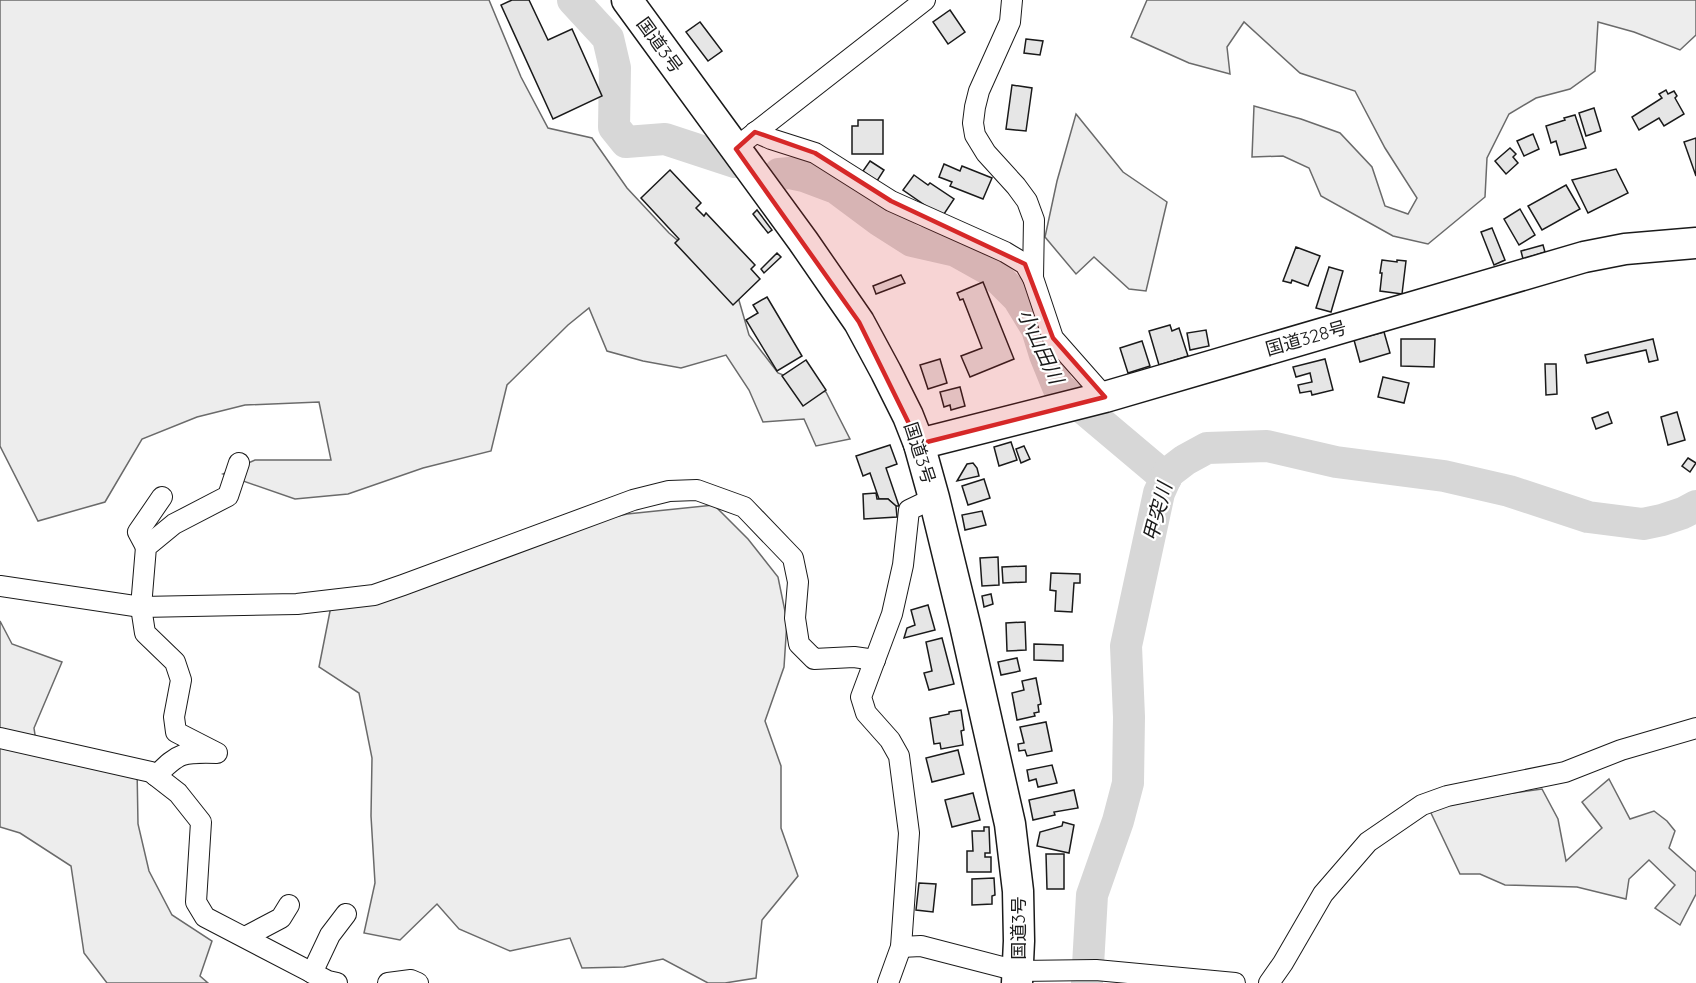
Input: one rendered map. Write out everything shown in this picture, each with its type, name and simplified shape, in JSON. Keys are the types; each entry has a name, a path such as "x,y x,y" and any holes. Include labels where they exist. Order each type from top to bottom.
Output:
{"highway":[{"name":"国道3号","path":"627,0 745,141 859,322 905,409 919,444 934,498 1010,824 1018,891 1017,977"},
{"name":"国道328号","path":"919,444 1100,398 1584,257 1625,249 1696,243"}],"street":[{"path":"745,141 924,0"},
{"path":"1012,0 1010,22 979,91 973,123 975,135 986,153 1027,201 1034,220 1033,278"},
{"path":"745,141 771,139 815,153 891,201 1005,252 1025,264 1033,278 1053,338 1100,398"},
{"path":"146,547 174,524 228,496 239,463"},
{"path":"0,586 141,607 297,604 374,595 633,500 669,491 697,490 744,507 793,558 798,582 795,618 799,644 814,659 854,657 875,660"},
{"path":"156,776 172,759 191,752 217,753 176,732 174,717 181,680 175,662 145,633 141,607 146,547 138,532 162,497"},
{"path":"888,983 901,947 909,833 899,756 890,740 866,713 861,697 892,614 903,565 909,510 934,498"},
{"path":"1269,983 1323,894 1368,842 1422,805 1447,796 1565,772 1622,750 1696,728"},
{"path":"0,738 151,772 178,793 201,822 196,902 205,917 312,973 337,983"},
{"path":"244,937 281,918 289,905"},
{"path":"312,973 330,935 346,914"},
{"path":"901,947 921,946 1017,977 1052,970 1096,970 1235,983"},
{"path":"388,983 411,980 418,983"}],"highlighted area":[{"path":"755,132 815,153 891,201 1025,264 1053,338 1105,397 919,444 859,322 736,149"}],"shaded area":[{"path":"0,0 489,0 521,77 548,128 592,138 627,188 669,233 736,290 749,335 778,373 826,392 850,439 816,446 804,419 763,422 749,390 726,355 681,368 607,351 589,308 568,325 507,385 491,451 423,468 348,494 295,499 223,474 255,460 331,460 319,402 245,405 197,417 142,439 105,502 38,521 0,446"},
{"path":"1147,0 1696,0 1696,35 1680,50 1634,32 1598,22 1595,71 1570,89 1536,98 1509,114 1487,158 1485,197 1428,244 1393,236 1321,196 1309,168 1283,156 1252,157 1254,106 1340,133 1372,167 1385,206 1408,214 1417,198 1385,148 1355,91 1300,73 1244,22 1227,47 1230,74 1189,63 1131,37"},
{"path":"1076,114 1123,172 1167,202 1146,291 1129,289 1094,257 1076,274 1045,237 1057,181"},
{"path":"714,505 748,539 778,577 787,621 784,667 765,721 781,766 781,828 798,876 762,920 756,978 708,983 663,959 624,967 582,968 570,938 510,951 459,929 437,904 400,940 364,933 375,883 371,816 372,758 359,693 319,667 333,596 448,571 567,528 627,514"},
{"path":"0,621 12,644 62,662 34,728 37,748 137,767 138,824 149,871 172,915 212,941 200,976 208,983 107,983 84,953 71,866 20,833 0,827"},
{"path":"1609,779 1630,819 1654,811 1667,821 1675,831 1669,848 1696,872 1696,894 1680,925 1655,908 1675,885 1649,860 1629,879 1626,899 1577,887 1505,885 1480,874 1460,874 1430,811 1461,800 1542,789 1558,819 1566,861 1602,828 1582,802"}],"building":[{"path":"512,0 529,0 548,40 572,29 602,96 553,119 501,5"},
{"path":"950,10 965,32 948,44 933,22"},
{"path":"700,22 722,51 708,61 686,32"},
{"path":"1026,39 1043,41 1040,55 1024,53"},
{"path":"1012,85 1032,88 1026,131 1006,129"},
{"path":"1666,90 1668,94 1674,91 1677,96 1675,98 1684,114 1664,126 1659,118 1639,130 1632,117 1662,98 1659,94"},
{"path":"1594,108 1601,131 1586,136 1579,113"},
{"path":"1575,115 1586,148 1560,155 1556,141 1551,143 1546,126"},
{"path":"858,120 883,120 883,154 852,154 852,126 858,126"},
{"path":"1533,134 1539,149 1524,156 1517,141"},
{"path":"1696,138 1696,176 1684,142"},
{"path":"1510,148 1516,154 1513,157 1518,163 1506,174 1495,161"},
{"path":"870,161 884,170 877,181 863,171"},
{"path":"944,164 960,171 962,166 992,178 983,199 950,186 952,182 939,177"},
{"path":"1616,169 1628,193 1588,213 1572,180"},
{"path":"670,170 701,203 696,208 704,216 706,213 755,265 751,269 760,279 733,305 675,243 679,239 641,198"},
{"path":"914,175 954,199 942,217 903,190"},
{"path":"1566,185 1580,209 1542,230 1528,206"},
{"path":"1520,209 1535,235 1519,245 1504,219"},
{"path":"757,210 772,230 768,233 753,214"},
{"path":"1492,228 1505,260 1494,265 1481,232"},
{"path":"1543,245 1545,252 1523,259 1521,251"},
{"path":"1296,247 1320,256 1308,286 1292,280 1291,283 1283,281"},
{"path":"777,253 781,257 764,273 761,269"},
{"path":"1382,260 1406,261 1402,294 1380,291"},
{"path":"1329,267 1343,271 1331,312 1316,308"},
{"path":"901,275 905,283 876,294 873,286"},
{"path":"983,282 1014,359 970,377 961,356 982,348 963,299 960,300 957,293"},
{"path":"767,297 802,356 777,371 746,320 758,313 753,305"},
{"path":"1170,325 1172,331 1179,328 1188,356 1159,365 1149,331"},
{"path":"1206,330 1209,346 1190,350 1187,333"},
{"path":"1384,332 1390,353 1360,362 1354,340"},
{"path":"1401,339 1435,339 1434,367 1401,366"},
{"path":"1653,339 1658,360 1649,362 1646,350 1587,363 1585,355"},
{"path":"1142,341 1150,366 1128,373 1120,348"},
{"path":"940,359 947,383 928,389 920,365"},
{"path":"1325,359 1333,390 1312,395 1311,391 1300,393 1298,385 1312,382 1310,373 1296,377 1293,367"},
{"path":"806,360 826,390 803,406 782,376"},
{"path":"1545,364 1556,364 1557,394 1546,395"},
{"path":"1383,377 1409,383 1404,403 1378,397"},
{"path":"960,387 965,406 951,410 950,405 944,407 940,392"},
{"path":"1608,412 1612,423 1596,429 1592,418"},
{"path":"1677,412 1685,440 1668,445 1661,417"},
{"path":"1011,442 1017,460 999,466 994,447"},
{"path":"890,445 897,464 886,468 899,506 888,499 879,499 870,473 863,476 856,456"},
{"path":"1024,446 1030,459 1021,463 1016,449"},
{"path":"1688,458 1696,463 1690,472 1682,466"},
{"path":"973,463 979,476 957,481 967,464"},
{"path":"984,479 990,498 968,505 962,486"},
{"path":"876,493 877,499 888,499 896,506 897,517 864,519 863,494"},
{"path":"982,511 986,525 965,530 962,515"},
{"path":"998,557 999,585 982,586 980,558"},
{"path":"1026,566 1026,582 1003,583 1002,567"},
{"path":"1051,573 1080,574 1080,583 1074,583 1072,612 1055,611 1056,591 1050,590"},
{"path":"991,594 993,604 984,607 982,596"},
{"path":"928,605 935,630 904,638 907,628 915,625 911,610"},
{"path":"1025,622 1026,650 1007,651 1006,623"},
{"path":"942,638 954,684 929,690 924,673 932,671 926,642"},
{"path":"1034,644 1063,645 1063,661 1034,660"},
{"path":"1017,658 1020,671 1001,675 998,662"},
{"path":"1036,678 1041,704 1038,705 1039,712 1034,713 1035,716 1017,720 1012,693 1024,690 1022,681"},
{"path":"961,710 964,730 961,731 963,745 941,749 940,743 934,744 930,718"},
{"path":"1046,722 1052,751 1027,756 1025,750 1019,751 1018,744 1024,743 1020,727"},
{"path":"958,750 964,774 932,782 926,758"},
{"path":"1052,765 1057,783 1038,787 1036,779 1029,781 1027,770"},
{"path":"1074,790 1078,808 1054,812 1055,815 1033,820 1029,800"},
{"path":"973,793 980,820 952,827 945,800"},
{"path":"1063,822 1074,825 1069,853 1037,846 1040,832 1062,826"},
{"path":"984,827 989,827 990,853 985,853 985,857 991,857 991,872 967,872 967,851 973,851 972,831 984,831"},
{"path":"1046,854 1064,854 1064,889 1047,889"},
{"path":"994,878 995,895 992,896 992,904 972,905 972,879"},
{"path":"919,883 936,884 933,912 916,910"}],"waterway":[{"name":"小山田川","path":"573,0 608,38 615,68 614,127 626,142 665,139 735,162"},
{"name":"小山田川","path":"779,174 790,173 804,176 836,188 912,241 956,251 990,270 1018,298 1037,329 1058,387 1166,478"},
{"name":"甲突川","path":"1087,983 1092,895 1118,821 1128,783 1129,717 1126,646 1159,493 1168,473 1207,448 1267,446 1336,462 1444,476 1509,491 1588,517 1643,524 1683,513 1696,506"}]}
